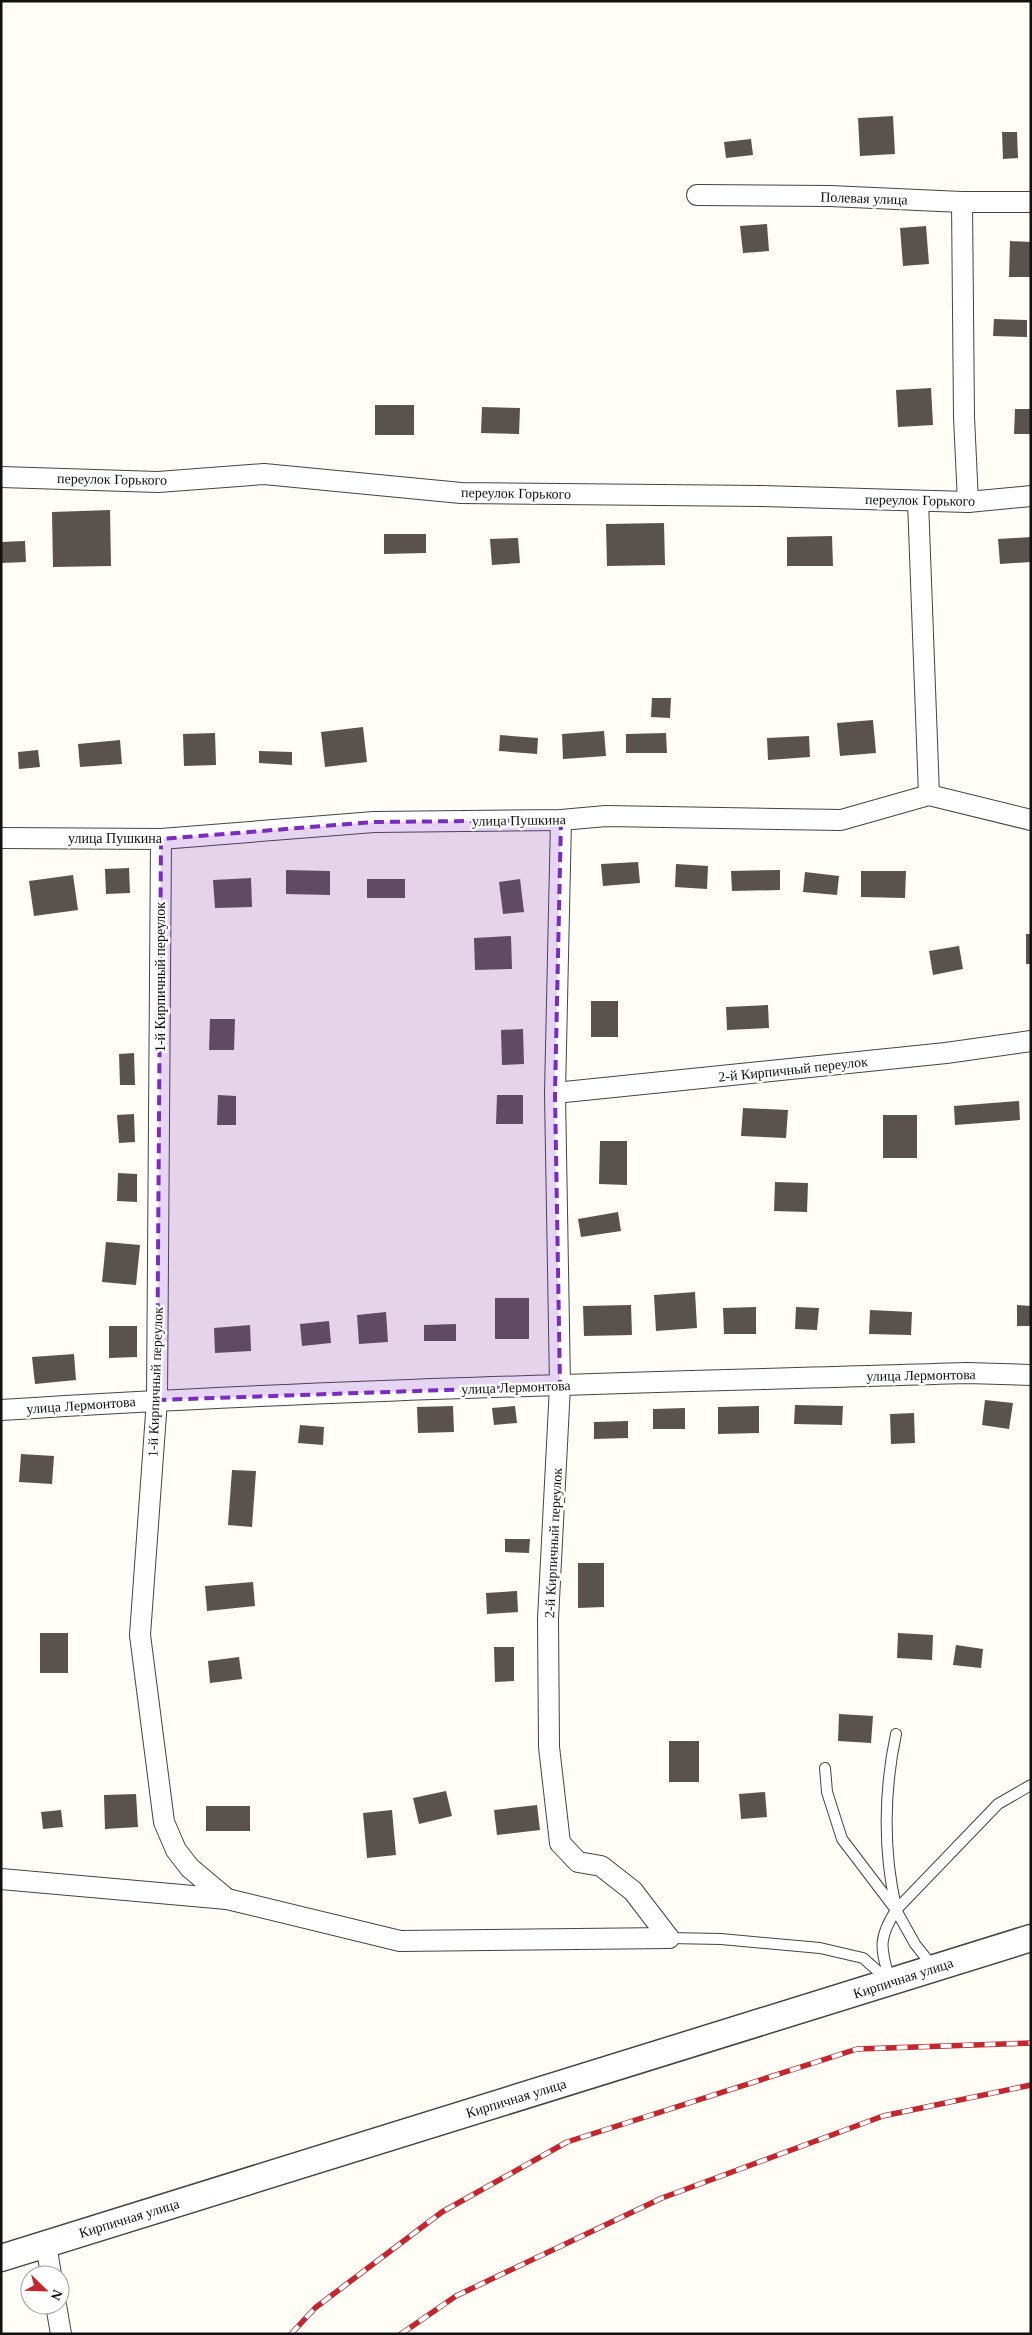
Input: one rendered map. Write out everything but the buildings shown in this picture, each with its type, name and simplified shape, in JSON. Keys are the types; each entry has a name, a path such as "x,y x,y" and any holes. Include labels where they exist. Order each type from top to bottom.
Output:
{"street":[{"name":"Полевая улица","path":"698,195 830,196 962,202 1031,202"},
{"path":"962,202 964,417 968,502"},
{"name":"переулок Горького","path":"1,477 158,482 264,474 461,493 761,496 968,502 1031,496"},
{"path":"918,501 929,795"},
{"name":"улица Пушкина","path":"1,838 162,839 374,822 561,820 606,816 841,820 929,795 1031,820"},
{"name":"2-й Кирпичный переулок","path":"561,820 555,1093 560,1386 548,1619 549,1747 560,1843 578,1862 601,1866 633,1891 669,1938"},
{"name":"1-й Кирпичный переулок","path":"162,839 157,1400 140,1635 164,1822 176,1850 190,1868 227,1899"},
{"name":"2-й Кирпичный переулок","path":"555,1093 946,1053 1031,1041"},
{"name":"улица Лермонтова","path":"1,1410 157,1400 560,1386 967,1373 1031,1375"},
{"path":"1,1879 227,1899 400,1941 669,1938"},
{"name":"Кирпичная улица","path":"1,2258 1031,1938"},
{"path":"46,2244 49,2265"},
{"path":"58,2315 61,2334"}],"lane":[{"path":"896,1734 888,1769 886,1792 889,1875 896,1910"},
{"path":"825,1768 827,1792 842,1839 896,1910 915,1944 934,1968"},
{"path":"891,1982 881,1949 886,1926 896,1910 998,1804 1031,1785"},
{"path":"669,1938 721,1939 820,1948 863,1958 891,1982"}],"highlighted area":[{"path":"561,820 555,1093 560,1386 157,1400 161,839 374,822"}],"railway":[{"path":"291,2334 315,2308 442,2212 567,2142 857,2049 1031,2043"},
{"path":"401,2334 456,2296 662,2198 883,2116 1031,2085"}]}
